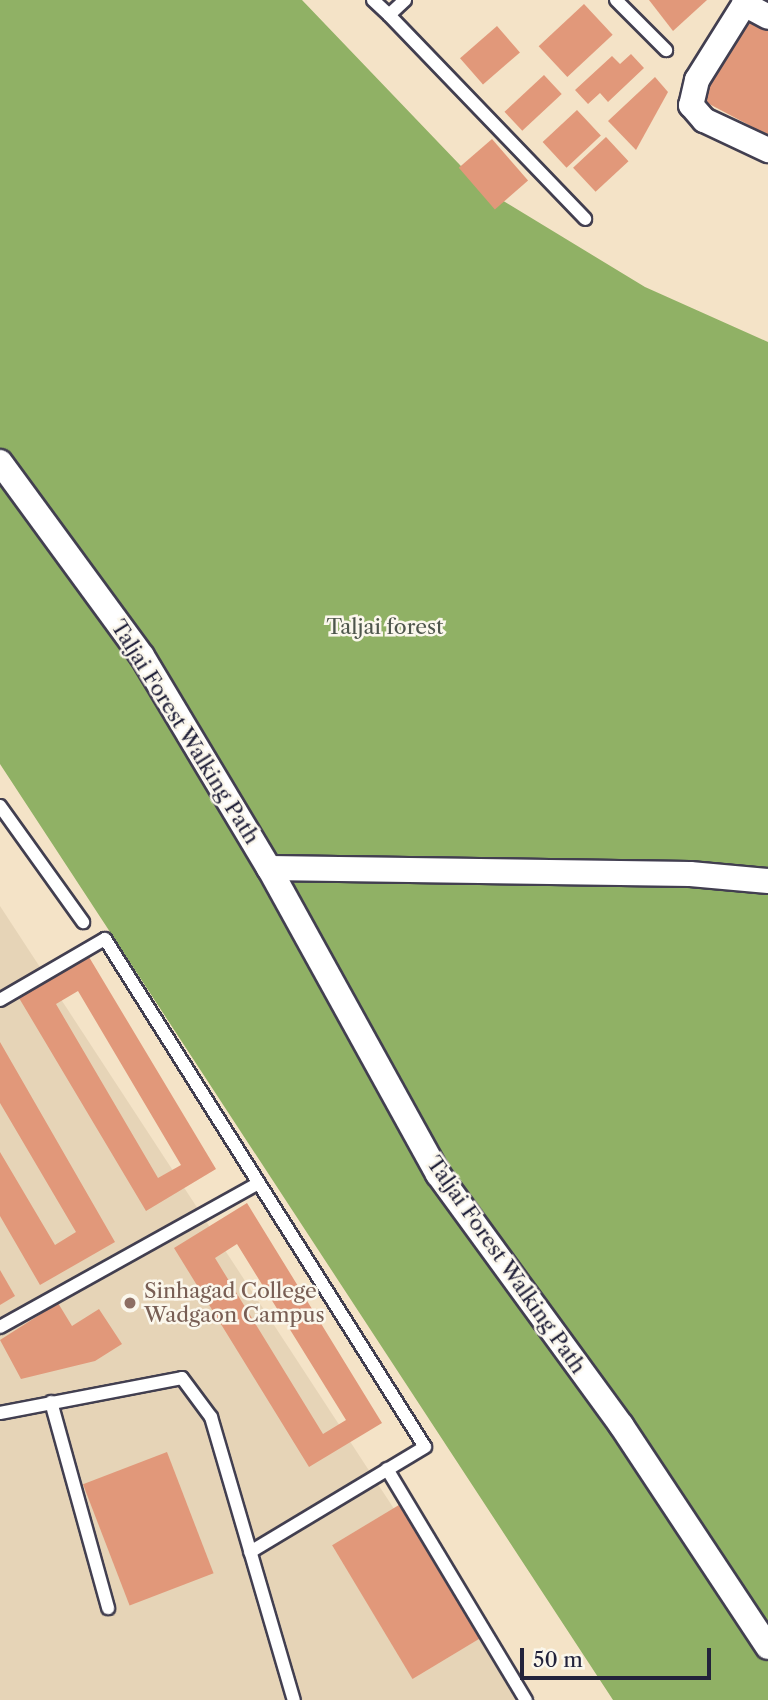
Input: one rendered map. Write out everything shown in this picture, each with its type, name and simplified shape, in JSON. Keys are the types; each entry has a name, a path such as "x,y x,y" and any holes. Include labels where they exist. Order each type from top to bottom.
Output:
{"street":[{"path":"768,17 746,2 697,80 691,105 704,120 768,150"},
{"name":"Taljai Forest Walking Path","path":"0,462 142,656 270,868 438,1174 621,1425 768,1647"},
{"name":"Taljai Forest Walking Path","path":"270,868 690,874 768,881"}],"lane":[{"path":"373,0 585,219"},
{"path":"389,15 405,0"},
{"path":"616,0 666,50"},
{"path":"0,806 83,922"},
{"path":"0,1000 105,939 425,1447 250,1552"},
{"path":"0,1327 259,1183"},
{"path":"0,1413 182,1378 211,1417 294,1700"},
{"path":"51,1402 108,1608"},
{"path":"387,1469 526,1700"}],"shaded area":[{"name":"Sinhagad College Wadgaon Campus","path":"0,906 519,1700 0,1700"}],"green space":[{"name":"Taljai forest","path":"0,0 302,0 482,188 645,287 768,342 768,1700 613,1700 0,764"}],"building":[{"path":"649,0 707,0 673,31"},
{"path":"584,4 613,35 567,77 539,46"},
{"path":"746,16 768,28 768,135 696,97"},
{"path":"497,26 520,52 483,85 460,58"},
{"path":"631,54 644,68 608,102 600,93 588,104 575,90 612,56 620,64"},
{"path":"544,75 562,94 522,131 505,112"},
{"path":"655,77 668,92 636,150 608,121"},
{"path":"577,110 601,136 566,168 543,142"},
{"path":"606,137 629,161 596,192 573,168"},
{"path":"492,139 528,181 495,209 459,168"},
{"path":"89,957 216,1169 146,1211 19,998","holes":["78,991 181,1165 158,1178 56,1004"]},
{"path":"0,1042 115,1242 40,1285 0,1216 0,1152 55,1245 76,1232 0,1103"},
{"path":"247,1203 382,1423 309,1467 174,1248","holes":["237,1244 346,1420 323,1434 215,1258"]},
{"path":"0,1270 15,1296 0,1305"},
{"path":"58,1303 72,1326 99,1309 122,1344 95,1361 21,1379 0,1340"},
{"path":"167,1452 214,1573 130,1606 83,1484"},
{"path":"399,1505 479,1639 412,1679 332,1545"}],"place":[{"name":"Sinhagad College Wadgaon Campus","path":"130,1303"}]}
